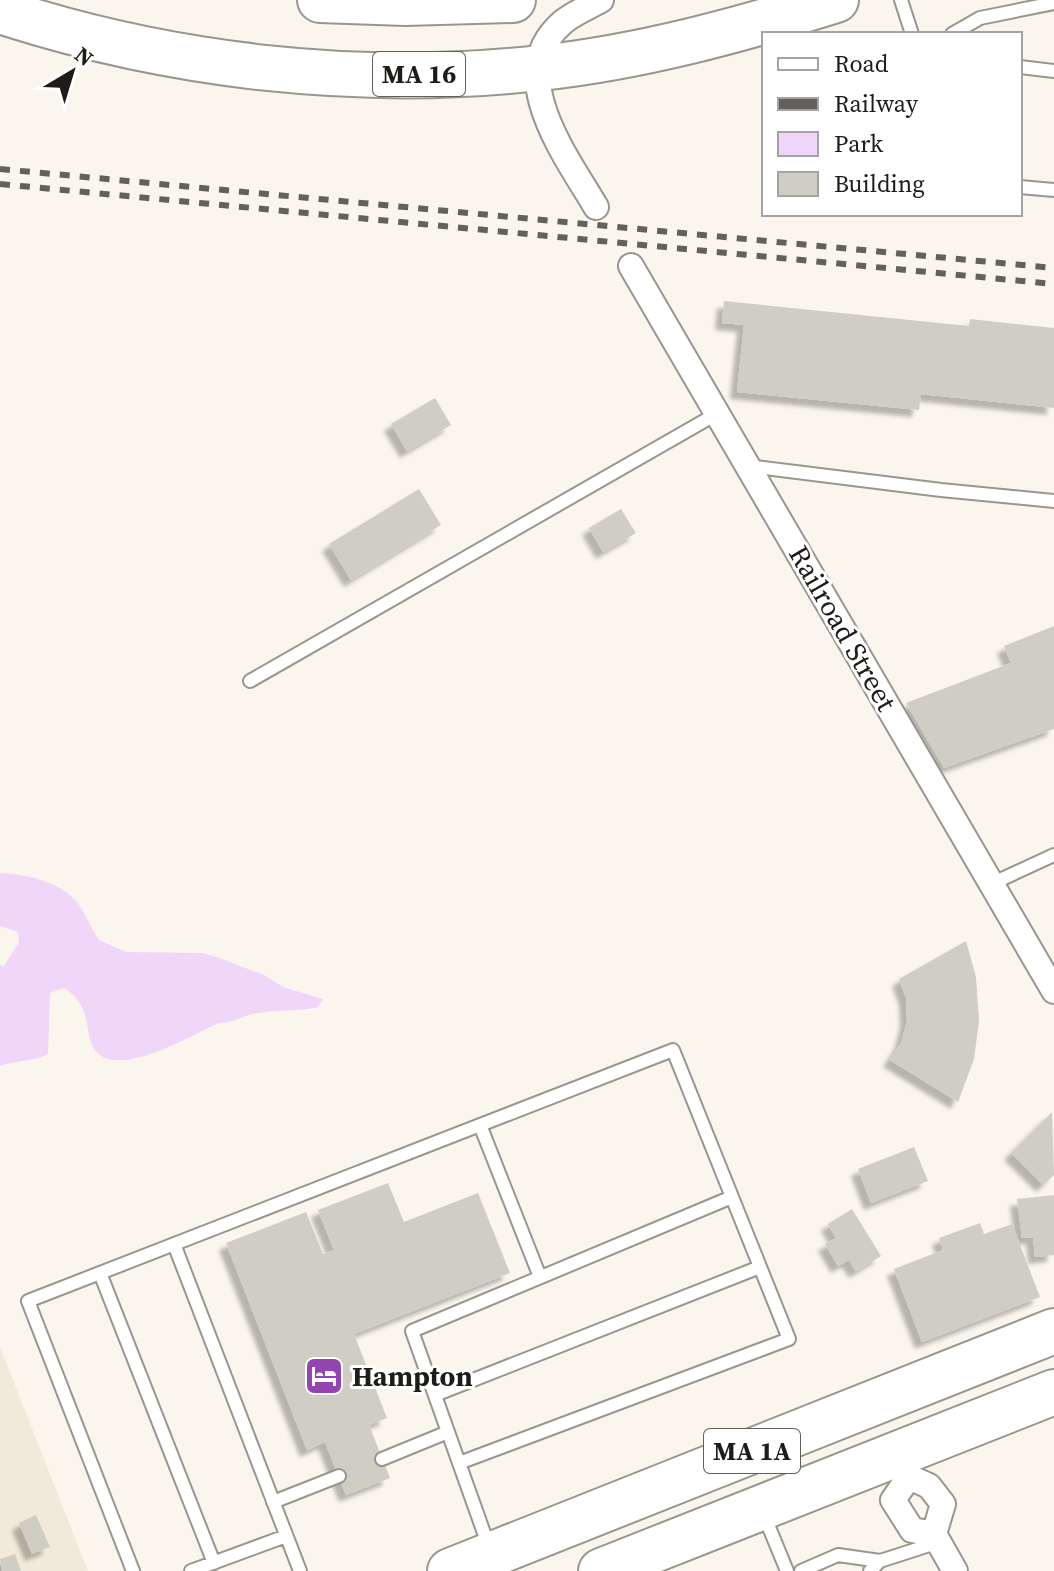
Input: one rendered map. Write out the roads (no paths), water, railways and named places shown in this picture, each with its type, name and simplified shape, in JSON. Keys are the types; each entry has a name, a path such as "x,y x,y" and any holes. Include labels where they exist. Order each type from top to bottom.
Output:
{"highway":[{"path":"320,0 392,3 513,0"},
{"name":"MA 16","path":"0,11 113,42 214,61 280,69 391,75 540,68 692,42 836,0"},
{"name":"MA 1A","path":"450,1571 1054,1331"},
{"name":"MA 1A","path":"601,1571 761,1508 902,1466 1054,1392"}],"street":[{"path":"596,207 544,115 539,92 540,68 546,46 569,17 601,0"},
{"name":"Railroad Street","path":"631,266 1054,991"},
{"path":"936,1538 912,1530 893,1500 902,1466 929,1486 943,1504 936,1538 955,1571"}],"lane":[{"path":"901,0 911,32"},
{"path":"956,32 980,18 1054,3"},
{"path":"1022,67 1054,71"},
{"path":"1022,187 1054,190"},
{"path":"250,681 718,413"},
{"path":"748,466 1054,501"},
{"path":"991,884 1054,855"},
{"path":"133,1571 28,1301 673,1050 789,1339 459,1463"},
{"path":"480,1125 540,1277"},
{"path":"491,1555 412,1331 732,1197"},
{"path":"174,1244 300,1571"},
{"path":"435,1395 760,1267"},
{"path":"100,1273 214,1563"},
{"path":"382,1459 448,1432"},
{"path":"273,1502 339,1476"},
{"path":"761,1508 787,1571"},
{"path":"191,1571 286,1536"},
{"path":"870,1571 880,1561 936,1538"},
{"path":"801,1571 838,1555 880,1561"}],"railway":[{"path":"0,169 1054,268"},
{"path":"0,184 1054,284"}],"place":[{"name":"Hampton","path":"324,1376"}]}
